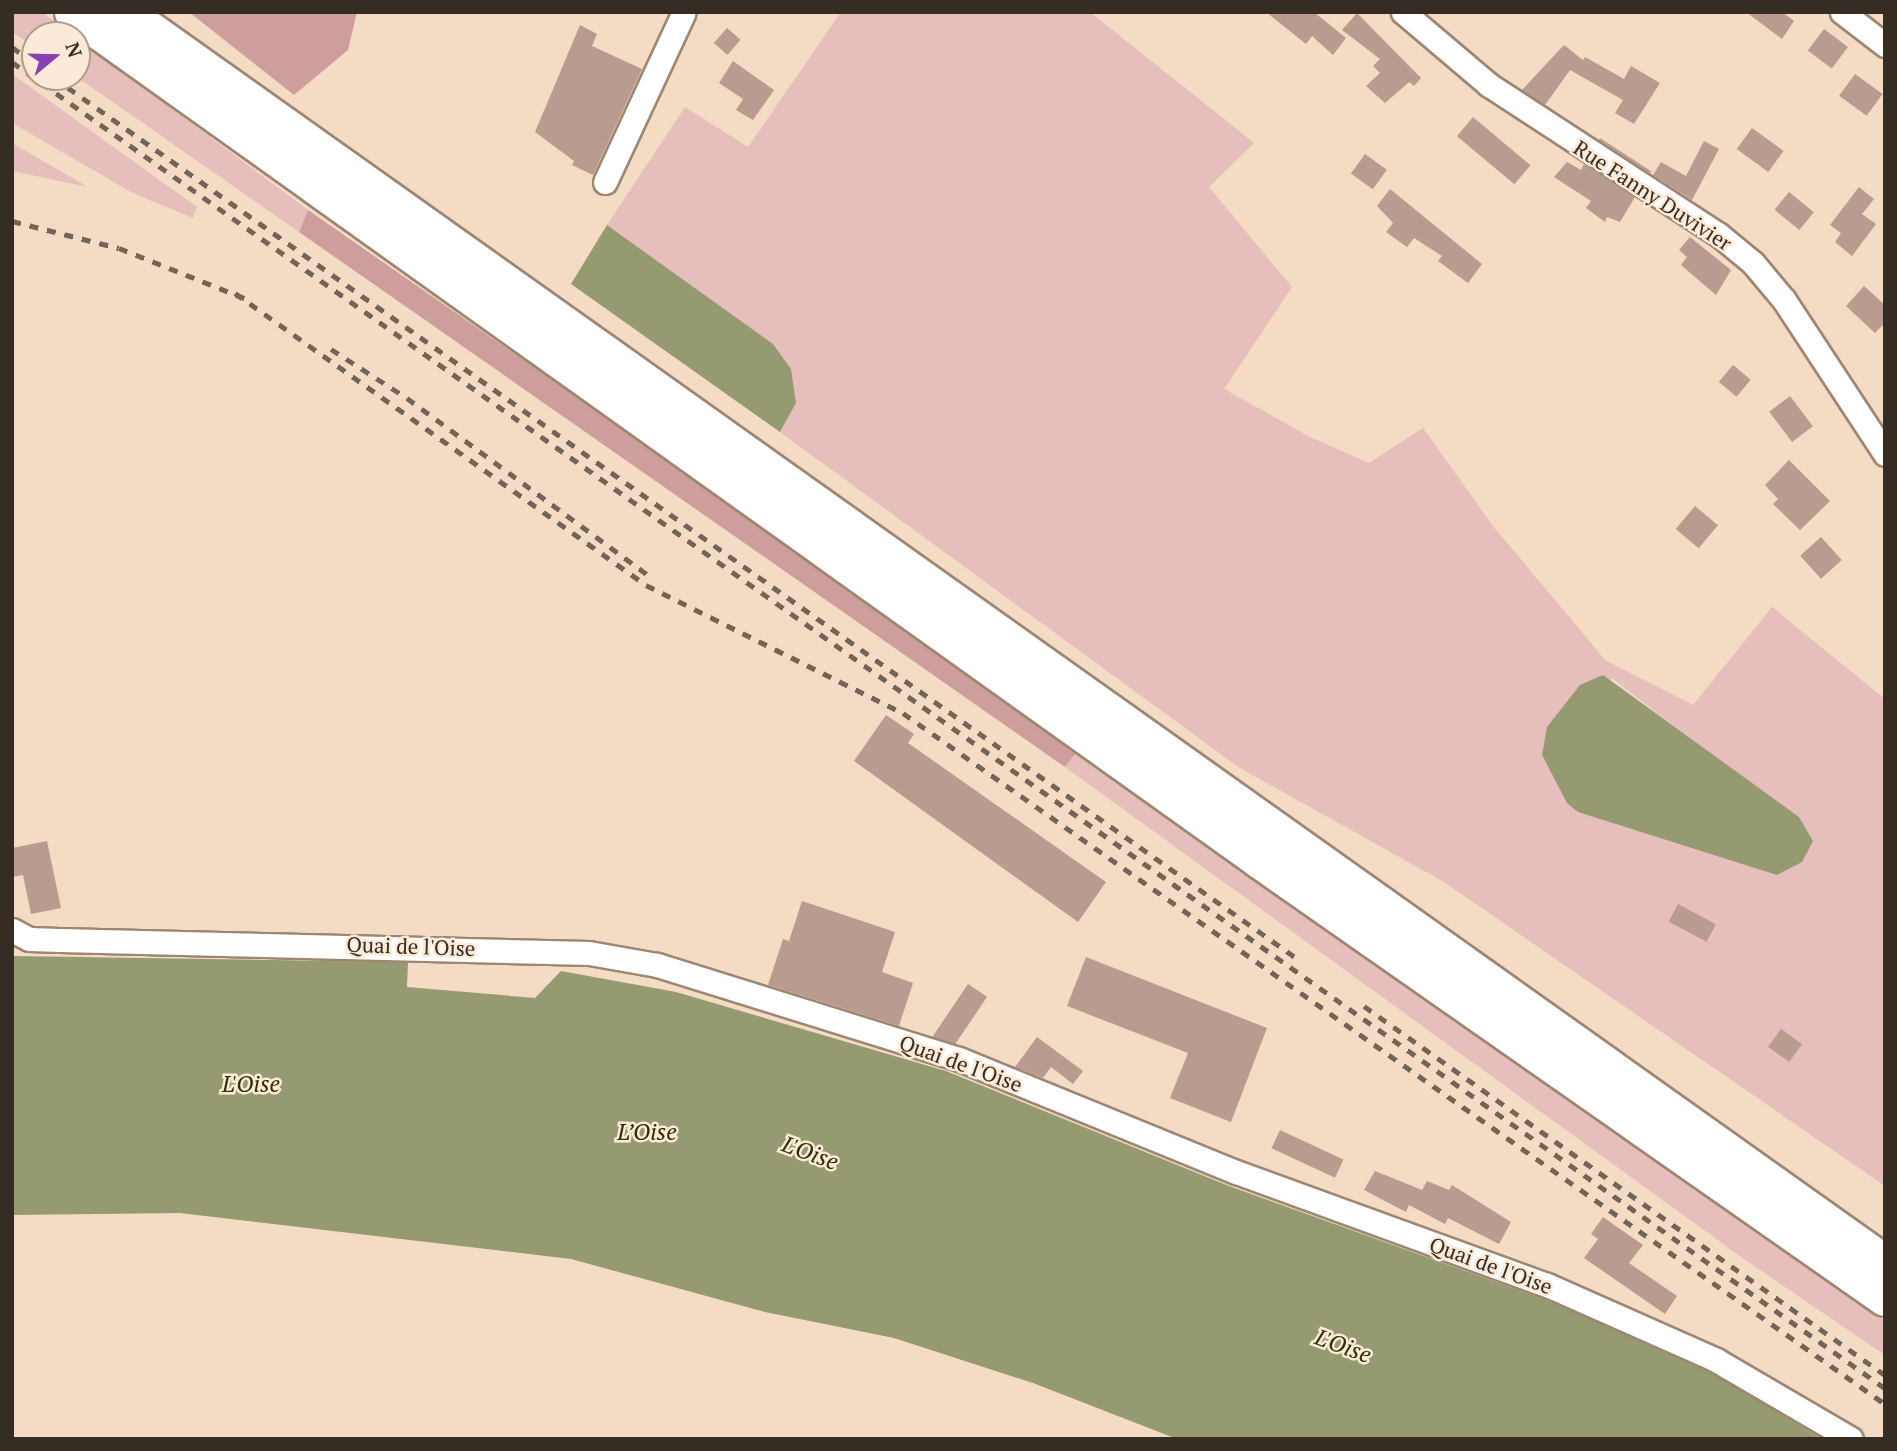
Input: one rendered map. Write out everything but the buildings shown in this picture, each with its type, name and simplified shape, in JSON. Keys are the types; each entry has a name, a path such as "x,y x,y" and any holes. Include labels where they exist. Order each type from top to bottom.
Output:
{"highway":[{"path":"73,12 1259,859 1885,1297"},
{"path":"124,12 1885,1264"}],"street":[{"path":"605,182 684,12"},
{"name":"Rue Fanny Duvivier","path":"1403,12 1489,85 1718,234 1752,263 1784,300 1885,454"},
{"path":"1842,12 1885,44"},
{"name":"Quai de l'Oise","path":"12,930 39,939 589,953 657,965 959,1059 1223,1167 1547,1285 1716,1360 1852,1439"}],"shaded area":[{"path":"12,12 42,12 54,21 21,21 21,38 12,32"},
{"path":"189,12 357,12 348,50 294,95"},
{"path":"841,12 1090,12 1254,143 1209,187 1292,287 1224,389 1310,437 1369,463 1423,428 1493,526 1605,660 1693,705 1772,607 1885,699 1885,1186 1444,882 1240,768 780,432 796,403 773,344 607,225 685,107 748,147","holes":["1613,679 1733,772 1799,817 1580,685"]},
{"path":"91,48 308,210 299,232 91,87"},
{"path":"12,74 21,80 21,91 36,91 197,207 193,218 131,192 12,123"},
{"path":"12,143 88,187 12,171"},
{"path":"308,210 1082,745 1065,767 299,232"},
{"path":"1082,745 1885,1321 1885,1355 1744,1259 1065,767"}],"water":[{"path":"607,225 773,344 791,369 796,403 780,432 571,284"},
{"path":"1603,675 1799,817 1813,841 1802,862 1777,875 1578,812 1567,803 1542,755 1547,727 1580,685"},
{"name":"L’Oise","path":"12,956 408,962 407,987 535,998 561,971 676,992 946,1071 1229,1186 1585,1314 1720,1377 1822,1439 1177,1439 1033,1383 894,1338 765,1312 571,1259 180,1213 12,1215"}],"railway":[{"path":"12,47 21,54"},
{"path":"12,62 1885,1388"},
{"path":"73,91 1298,959"},
{"path":"12,221 119,248 244,298"},
{"path":"235,293 646,585 903,713 1885,1404"},
{"path":"331,349 407,398 653,579"},
{"path":"1364,1006 1885,1375"}],"water label":[{"name":"L'Oise","path":"251,1084"},
{"name":"L'Oise","path":"810,1153"},
{"name":"L'Oise","path":"1343,1346"}]}
